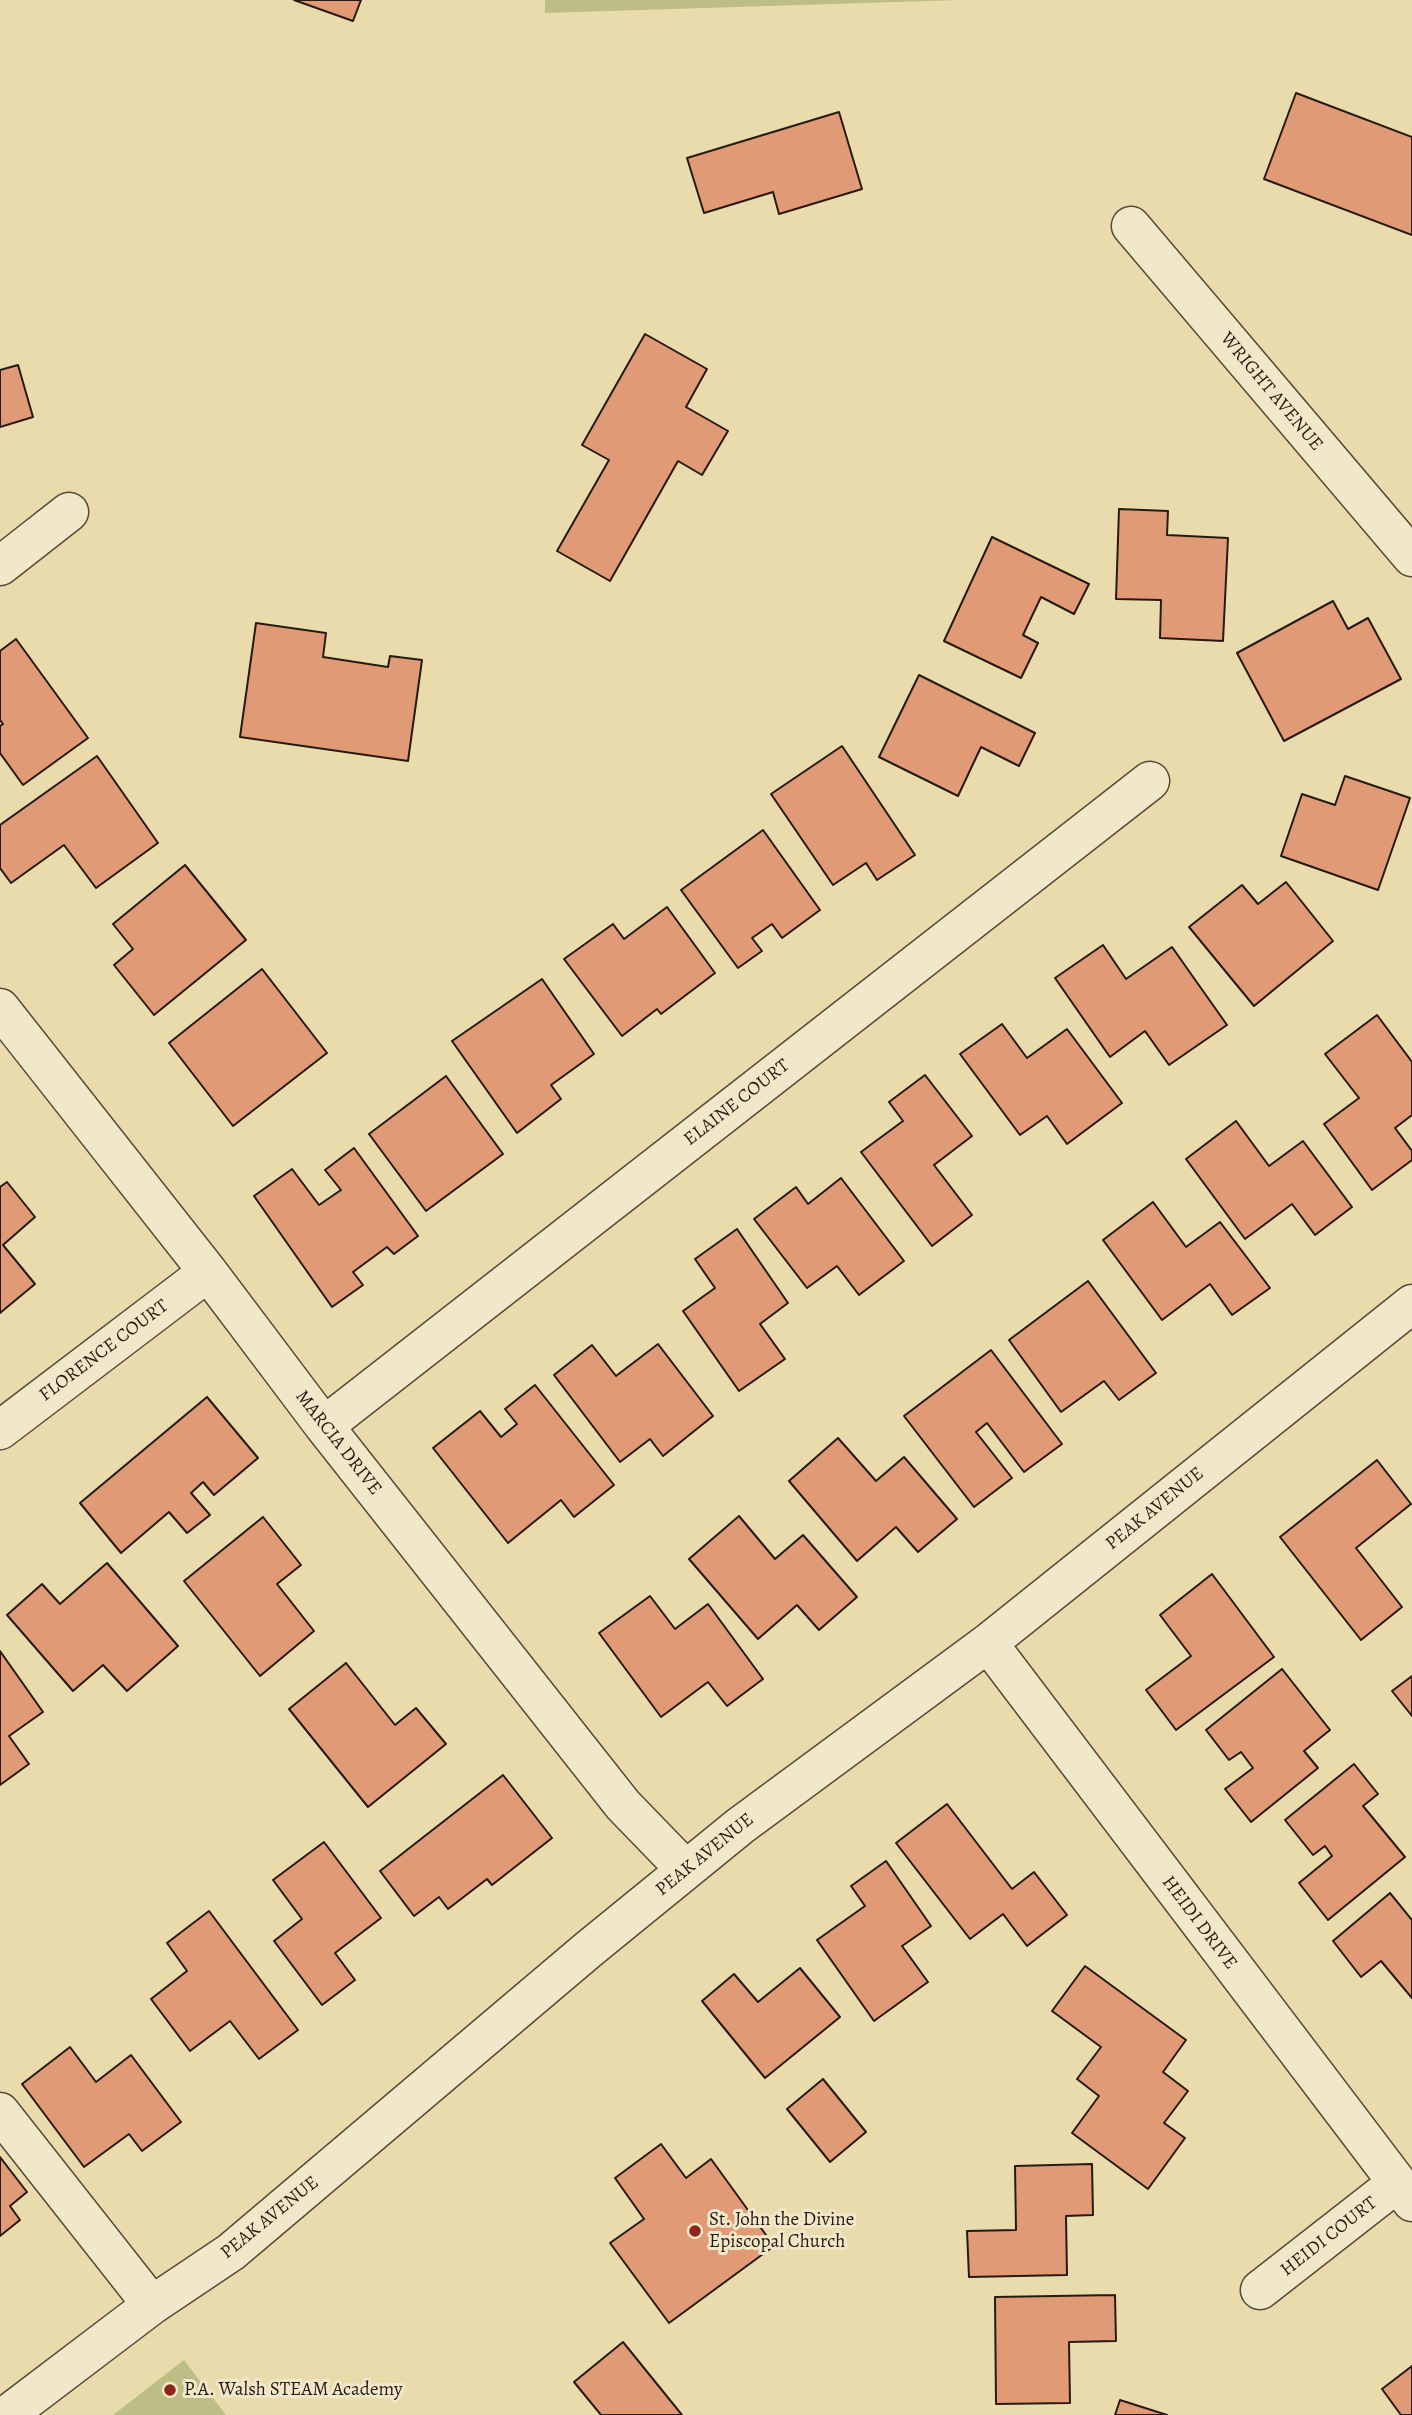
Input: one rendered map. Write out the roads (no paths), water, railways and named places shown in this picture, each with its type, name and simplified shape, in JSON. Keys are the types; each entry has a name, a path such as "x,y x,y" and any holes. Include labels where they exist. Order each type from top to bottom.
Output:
{"street":[{"name":"WRIGHT AVENUE","path":"1131,226 1412,557"},
{"path":"0,566 69,512"},
{"name":"ELAINE COURT","path":"324,1426 1150,781"},
{"name":"MARCIA DRIVE","path":"0,1008 208,1272 324,1426 623,1805 686,1870"},
{"name":"FLORENCE COURT","path":"0,1430 208,1272"},
{"name":"PEAK AVENUE","path":"6,2415 152,2305 232,2252 578,1958 740,1826 988,1643 1407,1319"},
{"name":"HEIDI DRIVE","path":"988,1643 1405,2193"},
{"path":"0,2112 152,2305"},
{"name":"HEIDI COURT","path":"1260,2290 1405,2193"}],"place":[{"name":"St. John the Divine Episcopal Church","path":"695,2231"},
{"name":"P.A. Walsh STEAM Academy","path":"170,2390"}]}
